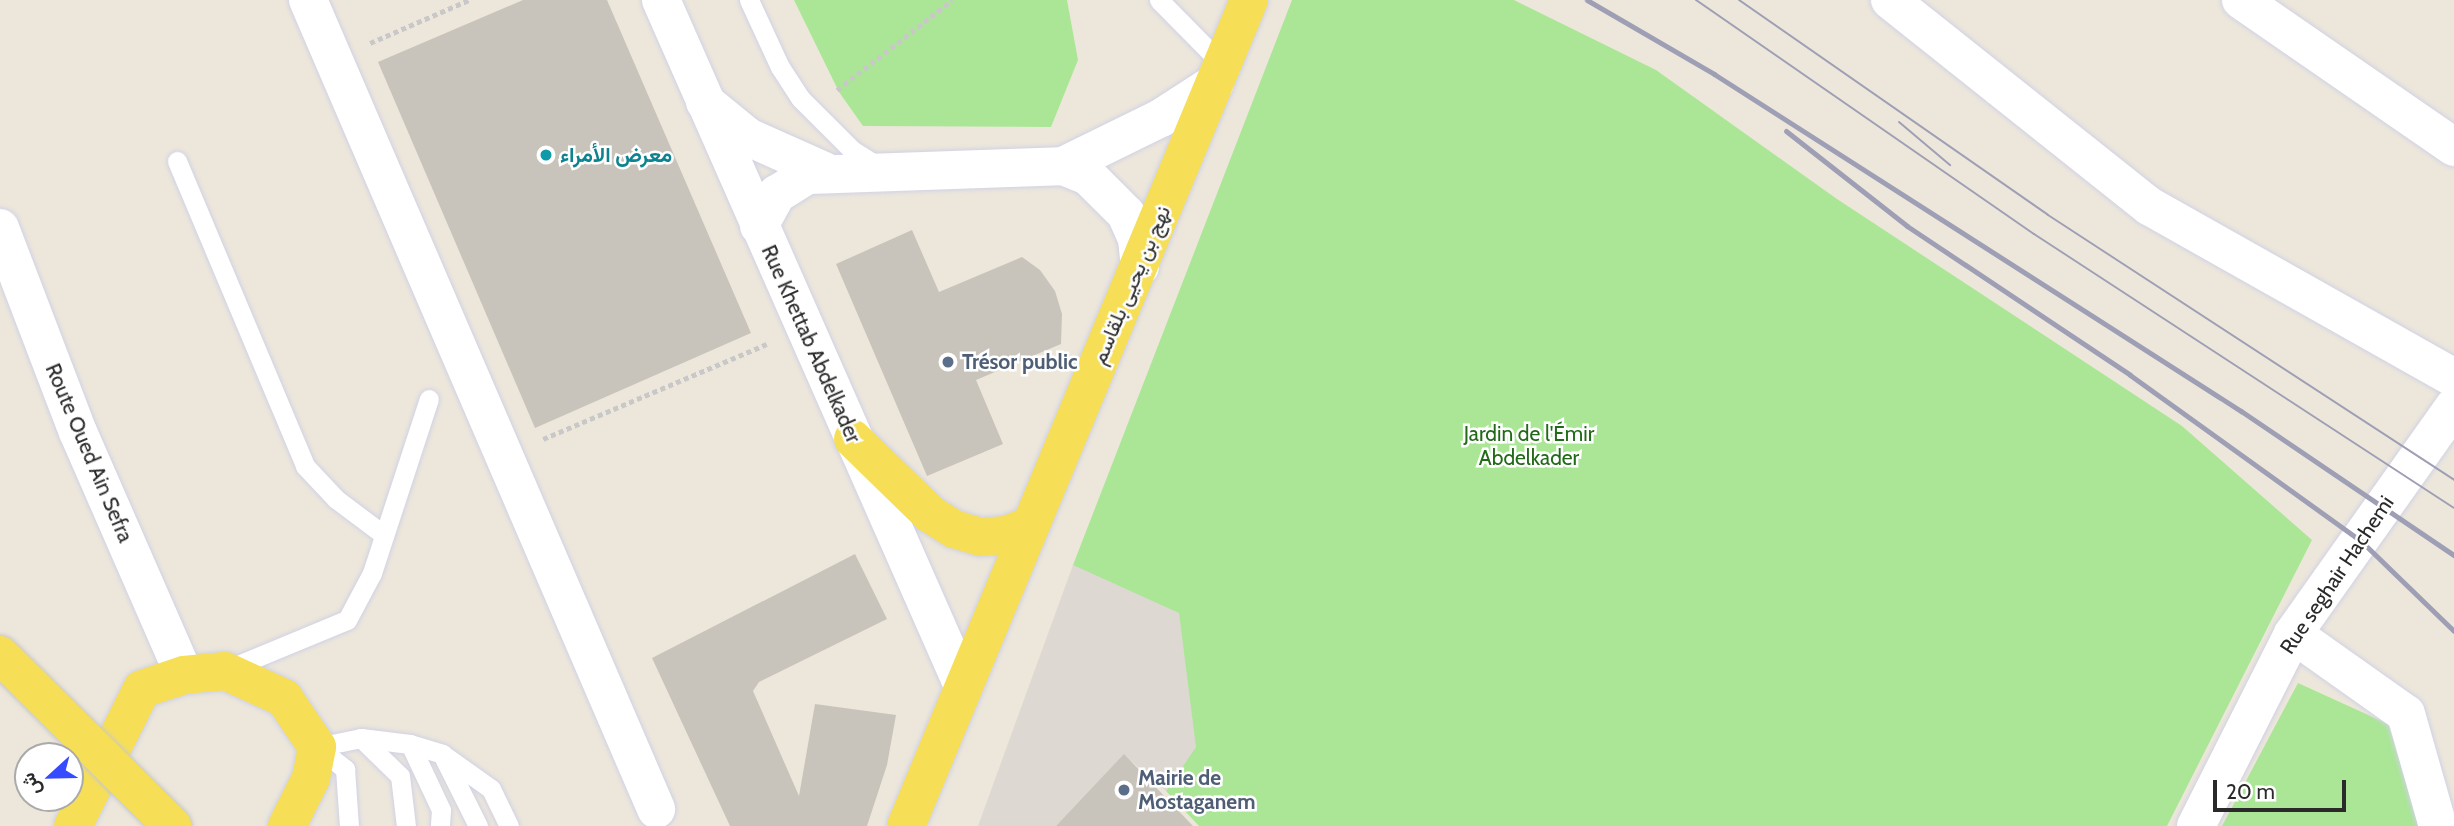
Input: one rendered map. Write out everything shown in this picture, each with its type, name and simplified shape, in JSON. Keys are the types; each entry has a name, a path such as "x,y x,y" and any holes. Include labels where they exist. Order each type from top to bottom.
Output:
{"main road":[{"name":"نهج بن يحيى بلقاسم","path":"906,826 1026,527 1140,267 1249,0"},
{"path":"853,439 930,514 954,529 981,537 1006,536 1026,527"},
{"path":"0,655 172,826"},
{"path":"73,826 142,689 184,675 225,670 284,698 317,747 311,778 287,826"}],"street":[{"path":"308,0 504,456 654,820"},
{"name":"Rue Khettab Abdelkader","path":"661,0 963,686"},
{"path":"2241,0 2454,147"},
{"path":"1900,3 2149,206 2454,378"},
{"path":"1063,166 1161,118 1219,74"},
{"path":"705,102 748,137 824,171"},
{"path":"759,226 777,194 791,183 824,171 1063,166 1088,176 1126,215 1137,239 1140,267"},
{"name":"Route Oued Ain Sefra","path":"0,228 78,432 184,675"},
{"name":"Rue seghair Hachemi","path":"2196,826 2293,635 2454,407"},
{"path":"2293,635 2406,715 2438,826"}],"lane":[{"path":"749,0 780,67 811,110 852,150 883,169"},
{"path":"1159,0 1219,74"},
{"path":"177,161 305,466 336,499 384,535"},
{"path":"225,670 346,620 372,573 429,399"},
{"path":"317,747 361,738 410,744 442,754 491,789 509,826"},
{"path":"361,738 400,776 406,826"},
{"path":"410,744 441,810 440,826"},
{"path":"317,747 345,769 349,826"},
{"path":"442,754 478,826"}],"path":[{"path":"333,59 469,0"},
{"path":"811,110 952,0"},
{"path":"504,456 804,329"}],"green space":[{"path":"794,0 1067,0 1078,60 1051,127 863,126 839,92"},
{"name":"Jardin de l'Émir Abdelkader","path":"1292,0 1514,0 1656,70 1837,199 2182,426 2312,540 2167,826 1199,826 1166,791 1196,746 1073,565"},
{"path":"2298,683 2388,724 2421,826 2222,826"}],"shaded area":[{"path":"1073,565 1179,613 1196,747 1166,791 1124,755 1056,826 978,826"}],"building":[{"name":"معرض الأمراء","path":"523,0 607,0 751,333 535,428 378,62"},
{"name":"Trésor public","path":"912,230 939,292 1022,257 1040,270 1055,291 1062,314 1061,344 976,380 1003,444 927,476 836,264"},
{"path":"855,554 887,619 759,682 753,691 799,796 815,704 896,715 887,765 867,826 730,826 652,658"},
{"name":"Mairie de Mostaganem","path":"1124,754 1193,826 1056,826"}],"tram line":[{"path":"1696,0 2034,234 2454,508"},
{"path":"1739,0 2048,215 2454,480"},
{"path":"1899,122 1950,165"}],"railway":[{"path":"1587,0 1714,74 2241,411 2454,555"},
{"path":"1786,131 1907,226 2130,375 2361,541 2454,631"}],"place":[{"name":"معرض الأمراء","path":"546,155"},
{"name":"Trésor public","path":"948,362"},
{"name":"Mairie de Mostaganem","path":"1124,790"}]}
